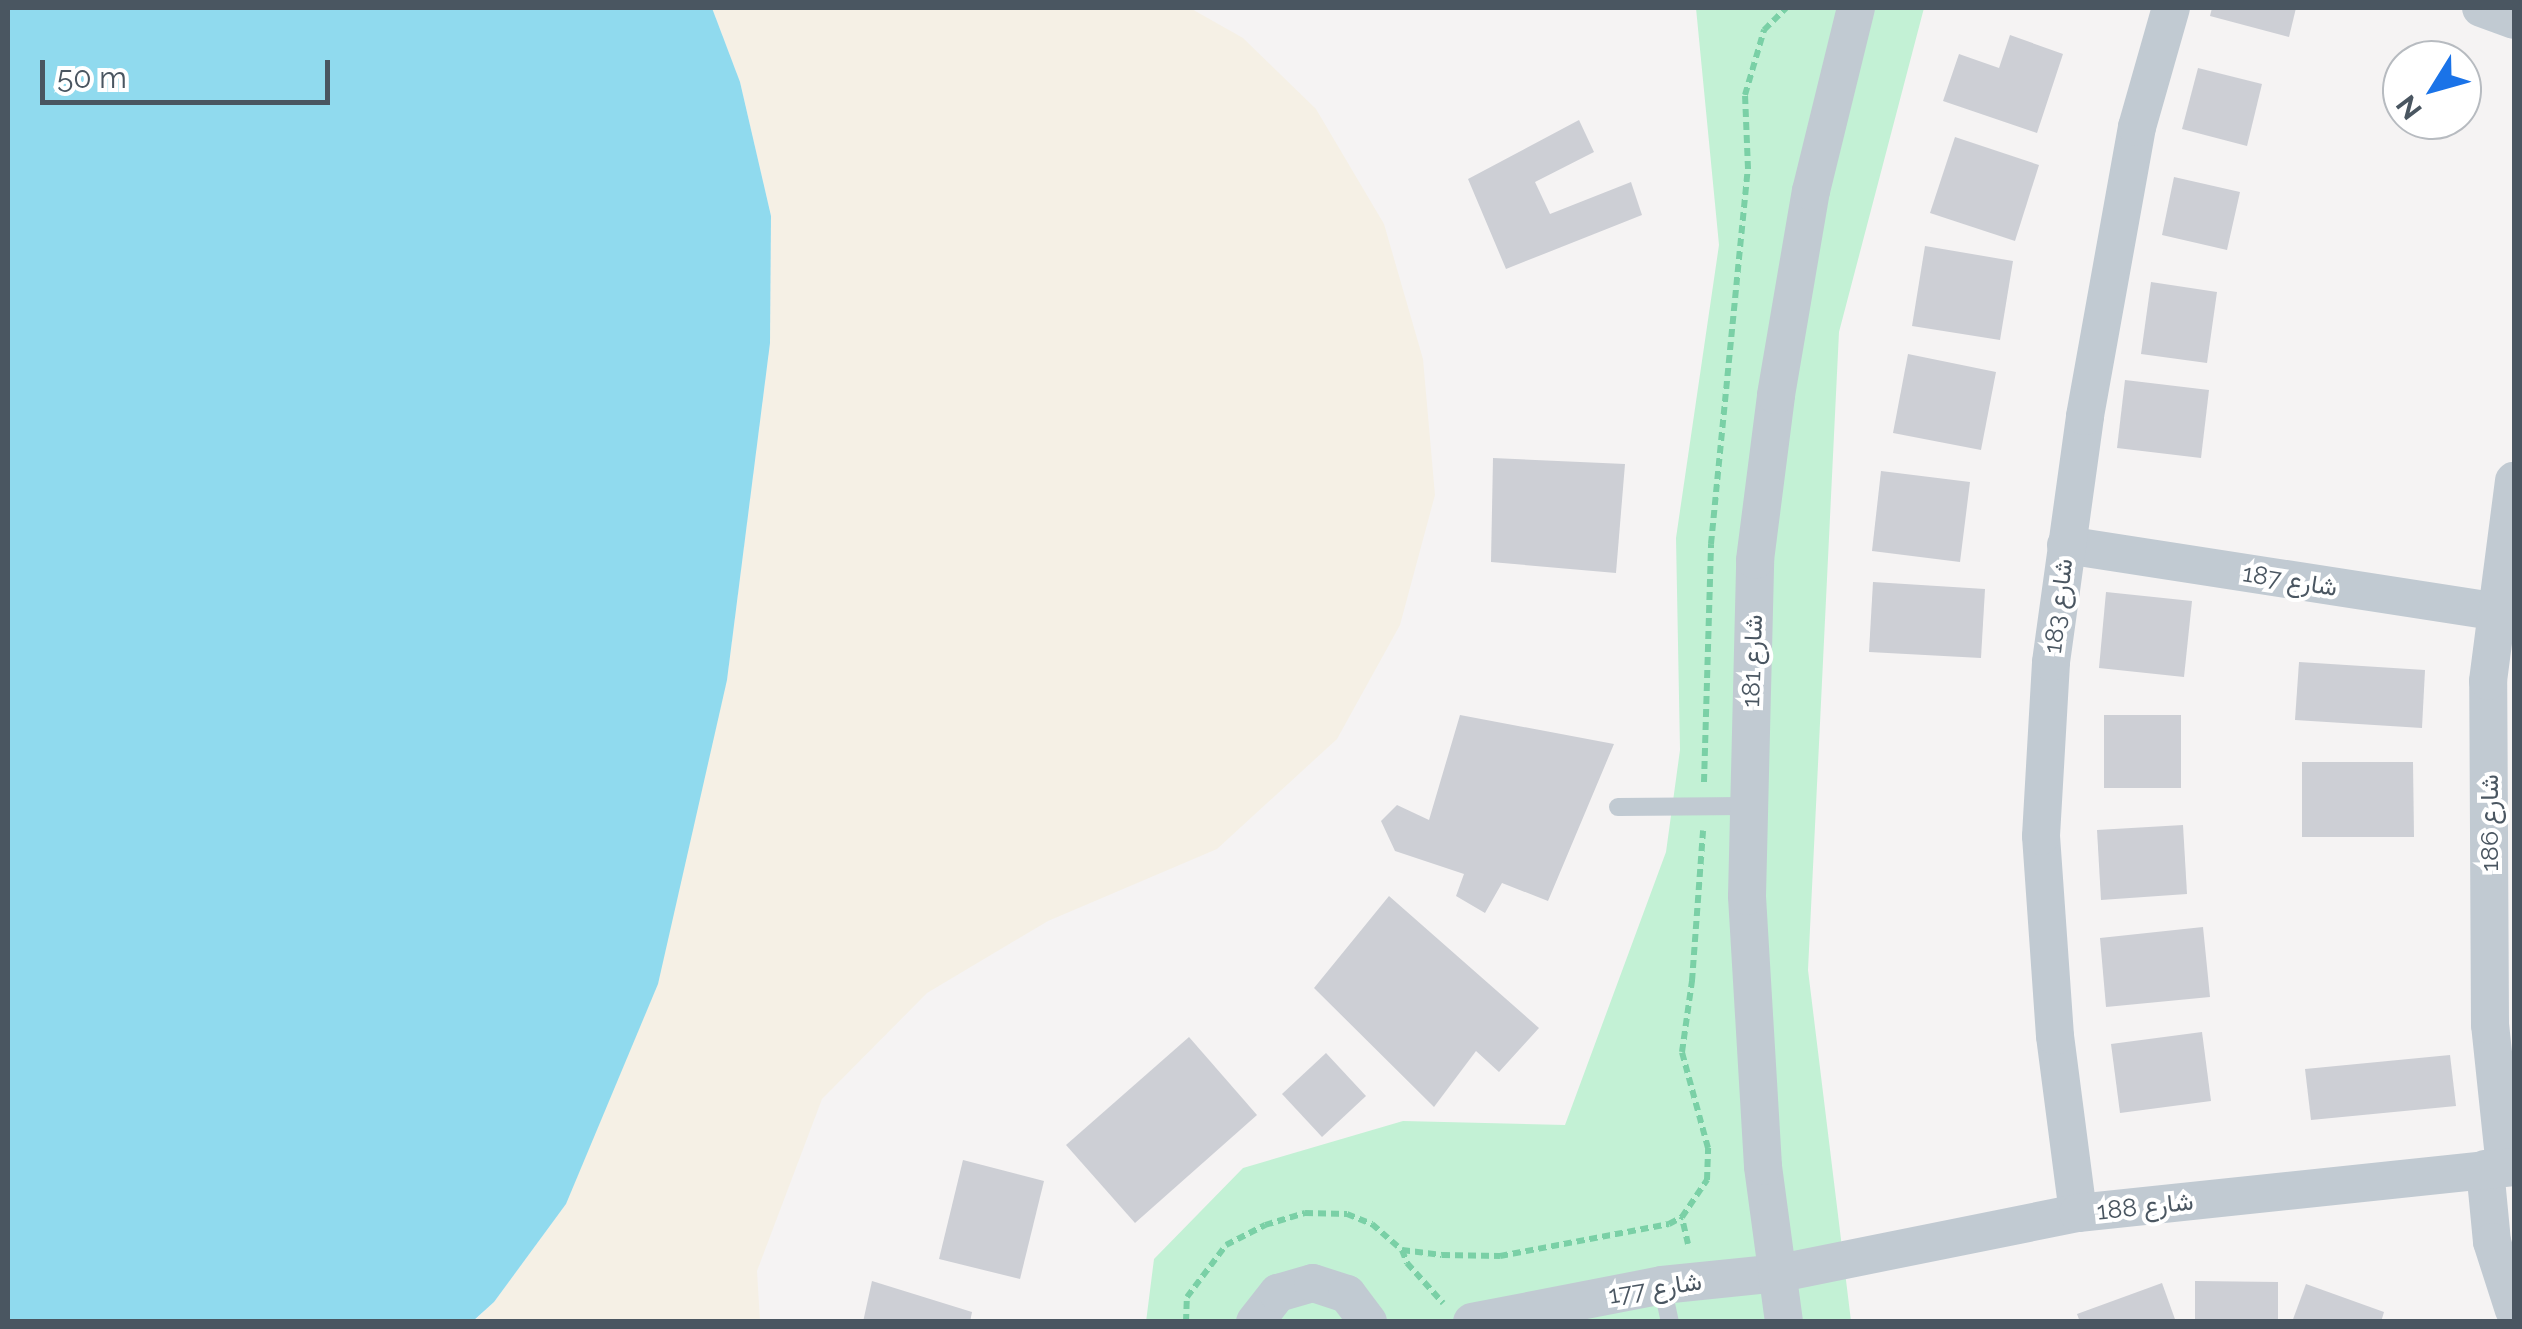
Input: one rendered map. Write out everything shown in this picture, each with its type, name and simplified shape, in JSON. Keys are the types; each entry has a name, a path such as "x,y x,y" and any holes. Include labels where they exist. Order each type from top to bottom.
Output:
{"street":[{"name":"شارع 181","path":"1784,1322 1763,1166 1746,806 1755,560 1776,395 1811,191 1856,8"},
{"name":"شارع 183","path":"2078,1213 2055,1036 2041,836 2051,662 2066,545 2137,127 2171,8"},
{"path":"2482,8 2514,20"},
{"name":"شارع 186","path":"2514,481 2505,614 2488,680 2490,1024 2502,1167 2492,1242 2514,1310"},
{"name":"شارع 187","path":"2066,545 2505,614"},
{"name":"شارع 188","path":"1780,1273 2078,1213 2502,1167"},
{"name":"شارع 177","path":"1472,1322 1662,1285 1780,1273"},
{"path":"1255,1322 1278,1293 1313,1283 1347,1294 1368,1322"}],"lane":[{"path":"1618,807 1746,806"},
{"path":"1662,1285 1670,1322"}],"path":[{"path":"1186,1322 1186,1297 1226,1245 1265,1225 1305,1213 1347,1214 1372,1224 1402,1250 1406,1263 1444,1304 1446,1322"},
{"path":"1402,1250 1500,1256 1668,1224 1682,1217"}],"green space":[{"path":"1696,8 1924,8 1839,332 1808,970 1851,1321 1146,1322 1154,1259 1243,1168 1403,1121 1565,1125 1666,852 1680,750 1676,538 1719,245"}],"sand":[{"path":"712,8 1190,8 1243,38 1316,109 1384,224 1423,359 1435,495 1400,625 1337,739 1217,849 1048,921 927,993 822,1099 757,1271 760,1321 473,1322 494,1302 566,1204 727,680 770,343 771,216 740,82"}],"water":[{"path":"8,8 712,8 740,82 771,216 770,343 727,680 658,984 566,1204 494,1302 473,1321 8,1321"}],"building":[{"path":"2212,8 2296,8 2289,37 2210,16"},
{"path":"2010,35 2063,54 2037,133 1943,101 1959,54 1999,68"},
{"path":"2198,68 2262,84 2247,146 2182,129"},
{"path":"1579,120 1594,152 1535,182 1550,214 1631,182 1642,215 1506,269 1468,179"},
{"path":"1955,137 2039,165 2015,241 1930,213"},
{"path":"2174,177 2240,192 2227,250 2162,235"},
{"path":"1925,246 2013,261 2000,340 1912,326"},
{"path":"2151,282 2217,292 2207,363 2141,354"},
{"path":"1908,354 1996,372 1981,450 1893,433"},
{"path":"2125,380 2209,390 2201,458 2117,448"},
{"path":"1493,458 1625,464 1616,573 1491,562"},
{"path":"1881,471 1970,482 1960,562 1872,551"},
{"path":"1873,582 1985,589 1981,658 1869,652"},
{"path":"2106,592 2192,601 2184,677 2099,668"},
{"path":"2299,662 2425,670 2422,728 2295,720"},
{"path":"1460,715 1614,744 1548,901 1502,883 1485,913 1456,896 1464,874 1395,851 1381,821 1397,805 1429,820"},
{"path":"2104,715 2181,715 2181,788 2104,788"},
{"path":"2302,762 2413,762 2414,837 2302,837"},
{"path":"2183,825 2187,894 2101,900 2097,830"},
{"path":"1389,896 1539,1028 1499,1072 1476,1051 1434,1107 1314,988"},
{"path":"2203,927 2210,997 2106,1007 2100,938"},
{"path":"2202,1032 2211,1101 2120,1113 2111,1044"},
{"path":"1189,1037 1257,1115 1135,1223 1066,1145"},
{"path":"1326,1053 1366,1096 1322,1137 1282,1094"},
{"path":"2450,1055 2456,1106 2311,1120 2305,1069"},
{"path":"963,1160 1044,1181 1020,1279 939,1259"},
{"path":"872,1281 972,1312 970,1322 863,1322"},
{"path":"2195,1281 2278,1282 2278,1322 2195,1322"},
{"path":"2162,1283 2176,1322 2080,1322 2077,1314"},
{"path":"2306,1284 2384,1312 2381,1322 2292,1322"}]}
